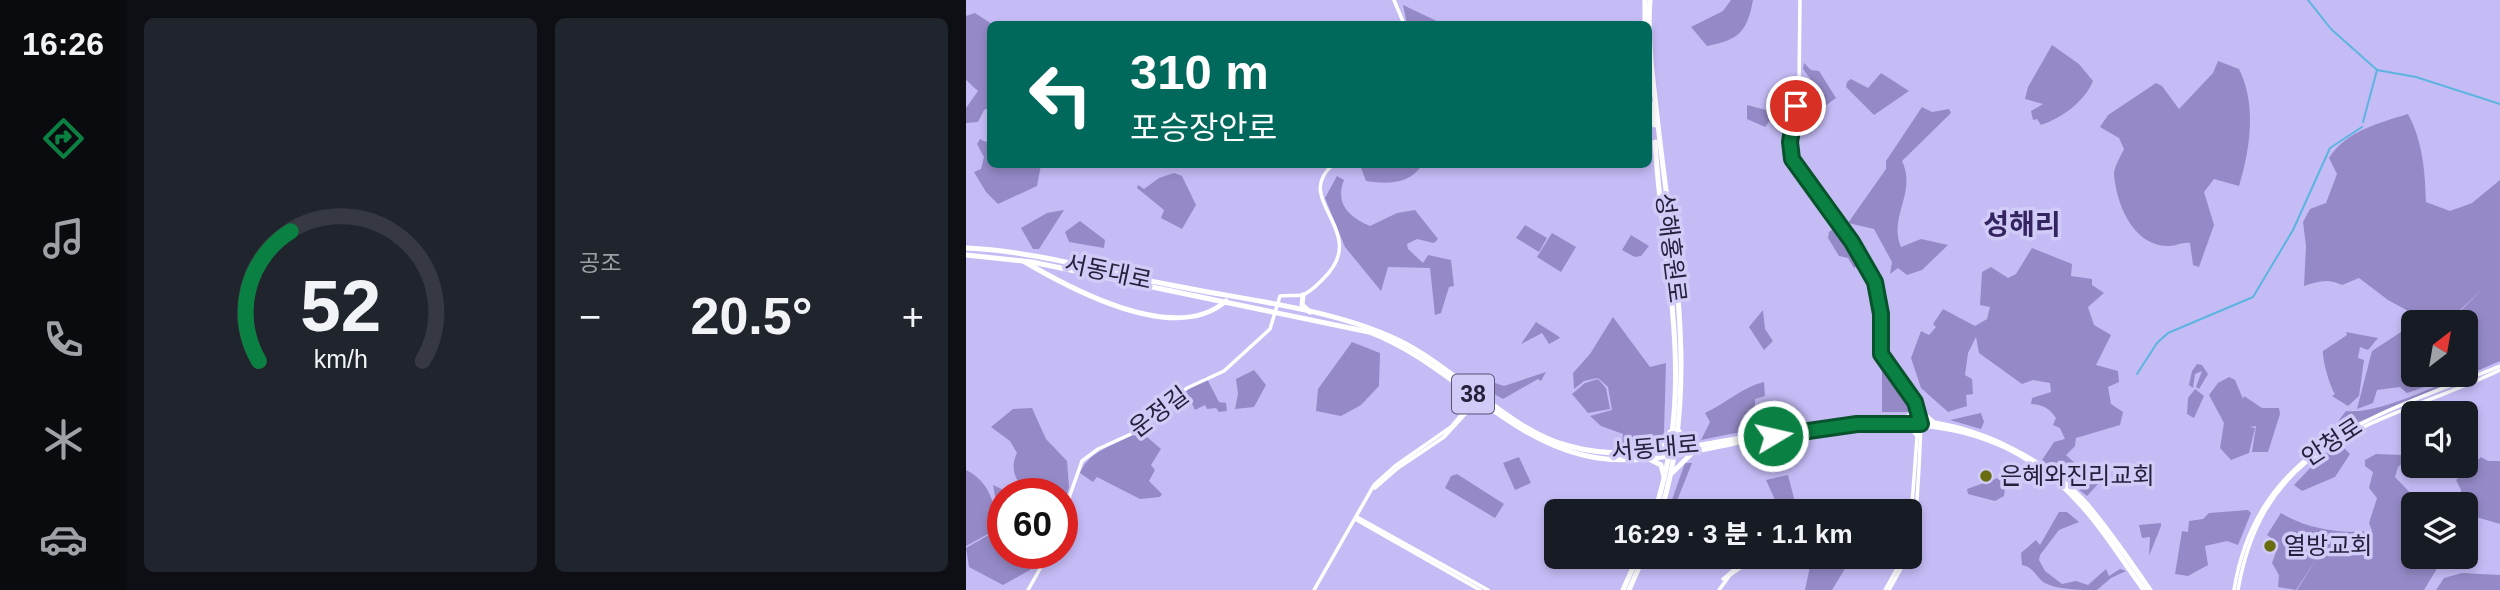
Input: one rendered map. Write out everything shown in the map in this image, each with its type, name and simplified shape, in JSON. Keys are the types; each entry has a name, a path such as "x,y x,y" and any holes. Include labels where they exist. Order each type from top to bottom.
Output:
{"main road":[{"name":"성해홍원로","path":"1645,21 1648,0"},
{"name":"성해홍원로","path":"1648,0 1649,21"},
{"name":"성해홍원로","path":"1652,73 1679,307 1682,364 1678,426 1673,452"},
{"name":"성해홍원로","path":"1652,115 1676,328 1673,452"},
{"name":"서동대로","path":"966,248 1078,264 1277,309 1385,338 1426,360 1529,428 1558,443 1592,452 1673,452"},
{"name":"서동대로","path":"966,255 1022,260 1226,301 1313,314 1365,327 1395,339 1479,395 1520,429 1553,446 1601,459 1643,459 1867,418 1933,423 1985,436 2023,454 2059,479 2092,511 2150,590"},
{"name":"서동대로","path":"1022,260 1070,287 1132,312 1180,316 1202,313 1226,301"},
{"path":"1303,295 1302,305 1313,314"},
{"path":"1650,452 1667,442 1676,408"},
{"path":"1905,420 1919,435 1933,423"},
{"name":"서동대로","path":"1933,423 1993,443 2051,478 2088,513 2144,590"},
{"path":"1672,475 1696,448 1682,439 1678,426"},
{"path":"1665,499 1672,475 1673,452"},
{"path":"1658,499 1673,452"},
{"path":"1643,459 1659,463 1664,478"},
{"path":"1623,590 1632,569"},
{"path":"1629,590 1638,569"}],"street":[{"path":"1394,0 1403,21"},
{"path":"1800,0 1800,77 1790,142 1792,159 1852,242 1875,282 1881,314 1881,354 1911,395 1919,421 1914,499"},
{"path":"1277,309 1282,295 1303,295 1328,274 1341,253 1342,242 1321,197 1321,183 1330,168"},
{"name":"운정길","path":"1076,478 1089,455 1131,434 1187,388 1224,370 1270,329 1277,309"},
{"name":"안청로","path":"2236,590 2260,523 2286,484 2309,459 2359,427 2500,368"},
{"path":"1316,590 1376,486 1451,426 1479,395"},
{"path":"1905,420 1913,411 1915,403"},
{"path":"1915,403 1933,423"},
{"path":"1357,519 1480,590"},
{"path":"1357,519 1488,590"},
{"path":"1028,590 1040,569"},
{"path":"1717,590 1727,574 1734,569"},
{"path":"1887,590 1899,569"}],"shaded area":[{"path":"1731,0 1753,0 1748,20 1734,37 1707,46 1691,27 1723,11"},
{"path":"1403,5 1437,21 1406,21"},
{"path":"975,13 987,21 987,108 978,122 966,123 966,108 978,91 966,80 966,16"},
{"path":"2052,45 2079,64 2093,81 2072,108 2041,125 2037,119 2033,120 2031,111 2043,104 2025,99 2028,87"},
{"path":"2218,61 2239,69 2245,83 2250,112 2249,142 2239,186 2214,179 2204,192 2214,225 2199,267 2193,265 2190,243 2169,246 2156,244 2136,231 2123,210 2115,185 2116,164 2124,149 2119,138 2100,127 2108,115 2156,83 2162,86 2179,109 2213,73"},
{"path":"1804,63 1811,70 1819,71 1836,98 1825,106 1809,110 1815,85 1803,69"},
{"path":"1881,73 1909,91 1874,115 1846,87 1851,79 1868,88"},
{"path":"1747,105 1770,111 1769,122 1765,127 1747,119"},
{"path":"1922,107 1932,112 1949,109 1951,113 1902,161 1906,184 1898,236 1901,247 1921,239 1948,245 1922,270 1907,275 1898,268 1890,274 1892,262 1874,229 1848,223 1886,169 1886,161"},
{"path":"2408,114 2420,146 2426,202 2450,211 2472,203 2500,180 2500,361 2478,371 2478,310 2461,310 2484,288 2460,310 2406,310 2359,278 2342,285 2323,281 2304,286 2306,246 2303,222 2310,209 2326,203 2337,174 2329,158 2344,141 2375,125"},
{"path":"980,139 986,142 987,168 1040,168 1037,186 998,204 986,192 974,172 981,169 984,157 977,144"},
{"path":"1361,168 1420,168 1411,176 1397,182 1366,181"},
{"path":"1174,173 1182,176 1196,205 1182,229 1161,218 1164,210 1137,188 1138,185 1144,189 1159,178"},
{"path":"1337,176 1344,180 1342,202 1355,218 1370,226 1397,213 1415,210 1438,239 1434,243 1417,239 1407,244 1408,249 1423,263 1428,255 1451,260 1454,286 1449,287 1441,313 1435,315 1430,268 1388,267 1381,291 1345,247 1325,198"},
{"path":"1064,210 1039,249 1033,249 1021,228 1047,213"},
{"path":"1080,221 1105,240 1104,248 1069,242 1065,232"},
{"path":"1525,225 1547,238 1539,252 1516,238"},
{"path":"1838,225 1863,263 1854,268 1848,258 1839,256 1828,238 1829,232"},
{"path":"1552,233 1576,247 1561,272 1537,257"},
{"path":"1631,235 1649,246 1641,256 1635,257 1622,250"},
{"path":"2032,248 2072,264 2071,276 2092,279 2092,285 2104,293 2088,307 2094,325 2111,335 2096,365 2118,371 2119,382 2108,387 2111,404 2123,412 2120,425 2076,438 2075,446 2066,455 2098,484 2087,496 2042,460 2054,442 2065,439 2060,428 2053,425 2056,418 2051,412 2042,406 2031,404 2032,398 2051,392 2050,383 2033,380 2022,384 1979,353 1976,337 1968,353 1965,375 1972,379 1973,394 1966,395 1967,406 1948,412 1921,388 1911,358 1921,331 1929,335 1936,327 1933,324 1943,309 1975,326 1987,319 1990,307 1980,305 1982,272 1991,267 2008,278 2016,274"},
{"path":"1763,310 1765,329 1773,341 1764,350 1749,327"},
{"path":"1613,317 1650,367 1666,363 1664,431 1663,438 1657,443 1621,447 1623,434 1601,426 1590,416 1612,410 1608,387 1598,378 1584,381 1574,389 1573,373 1590,354"},
{"path":"1536,322 1560,338 1549,344 1542,333 1521,344"},
{"path":"2346,332 2378,338 2368,350 2360,347 2358,358 2364,360 2359,396 2348,406 2332,396 2335,394 2323,355 2323,351 2347,335"},
{"path":"2401,332 2401,387 2424,387 2407,393 2400,387 2377,390 2373,403 2357,409 2372,351"},
{"path":"1352,342 1380,353 1379,386 1361,405 1341,416 1316,411 1318,389"},
{"path":"2197,364 2202,365 2208,374 2199,389 2196,387 2202,371 2195,374 2193,388 2189,385 2192,371"},
{"path":"1885,367 1897,379 1912,405 1908,412 1882,412 1882,369"},
{"path":"1254,370 1266,385 1254,407 1235,409 1238,394 1236,379"},
{"path":"1546,372 1541,381 1538,379 1503,399 1489,391 1495,383 1504,386"},
{"path":"1206,377 1219,402 1226,403 1227,411 1207,409 1205,405 1195,410 1186,391"},
{"path":"2229,377 2235,380 2243,399 2244,396 2262,408 2279,408 2280,414 2268,452 2252,452 2256,426 2250,427 2255,428 2249,453 2231,460 2220,448 2224,423 2209,395 2218,383"},
{"path":"1598,379 1606,388 1610,409 1588,413 1572,394 1585,383"},
{"path":"1764,382 1765,396 1755,399 1755,429 1701,440 1710,422 1705,413"},
{"path":"2440,387 2407,401 2401,401 2401,404 2338,431 2330,432 2346,411 2376,408"},
{"path":"2195,389 2204,396 2194,418 2187,414 2188,398"},
{"path":"1032,408 1046,439 1067,461 1068,478 1016,478 1014,464 1017,453 1010,441 991,427 1013,409"},
{"path":"1981,413 1984,422 1981,429 1950,420"},
{"path":"1139,430 1161,449 1151,465 1155,470 1149,481 1162,494 1160,497 1140,499 1097,477 1093,482 1080,473 1098,452"},
{"path":"2339,443 2350,454 2335,477 2302,491 2294,485 2320,458"},
{"path":"2376,454 2401,455 2401,464 2395,477 2409,492 2401,492 2401,569 2437,569 2424,590 2297,590 2317,558 2296,590 2278,587 2279,575 2272,563 2279,543 2267,535 2281,513 2302,523 2325,529 2372,531 2369,523 2377,498 2369,488 2373,472 2365,466 2365,460"},
{"path":"1519,457 1531,483 1515,490 1503,463"},
{"path":"2481,457 2488,461 2500,461 2500,524 2478,518 2478,492 2461,492 2456,480 2478,478 2478,460"},
{"path":"1685,463 1692,463 1678,499 1672,499"},
{"path":"966,470 987,489 987,535 966,546"},
{"path":"1457,474 1504,504 1495,518 1445,488 1451,476"},
{"path":"1788,475 1794,499 1775,499 1766,480"},
{"path":"2001,477 2006,481 2004,496 1995,501 1968,494 1967,489"},
{"path":"2248,510 2251,513 2238,545 2227,541 2205,546 2208,565 2188,576 2175,574 2182,531 2188,532 2189,521 2203,519 2209,513"},
{"path":"2059,512 2067,512 2079,522 2059,530 2040,555 2039,560 2045,571 2062,584 2076,581 2088,585 2106,569 2109,576 2120,569 2126,571 2111,578 2097,590 2076,590 2049,585 2022,565 2021,553 2036,540 2040,545"},
{"path":"2161,523 2149,556 2150,537 2142,538 2139,525"},
{"path":"987,536 987,569 1031,569 1003,585 969,567 966,548"},
{"path":"1809,569 1845,569 1832,590 1805,590"},
{"path":"2462,573 2500,575 2500,590 2436,590 2444,578"}],"waterway":[{"path":"2308,0 2331,29 2377,70 2363,122"},
{"path":"2377,70 2416,77 2500,104"},
{"path":"2137,374 2157,343 2168,333 2253,297 2293,230 2330,148 2362,127"}],"place":[{"name":"은혜와진리교회","path":"1986,476"},
{"name":"열방교회","path":"2270,546"}],"district":[{"name":"성해리","path":"2022,224"}],"route":[{"path":"1773,436 1857,424 1921,424 1915,402 1881,354 1881,314 1875,282 1852,242 1805,181 1792,159 1790,142 1796,106"}]}
